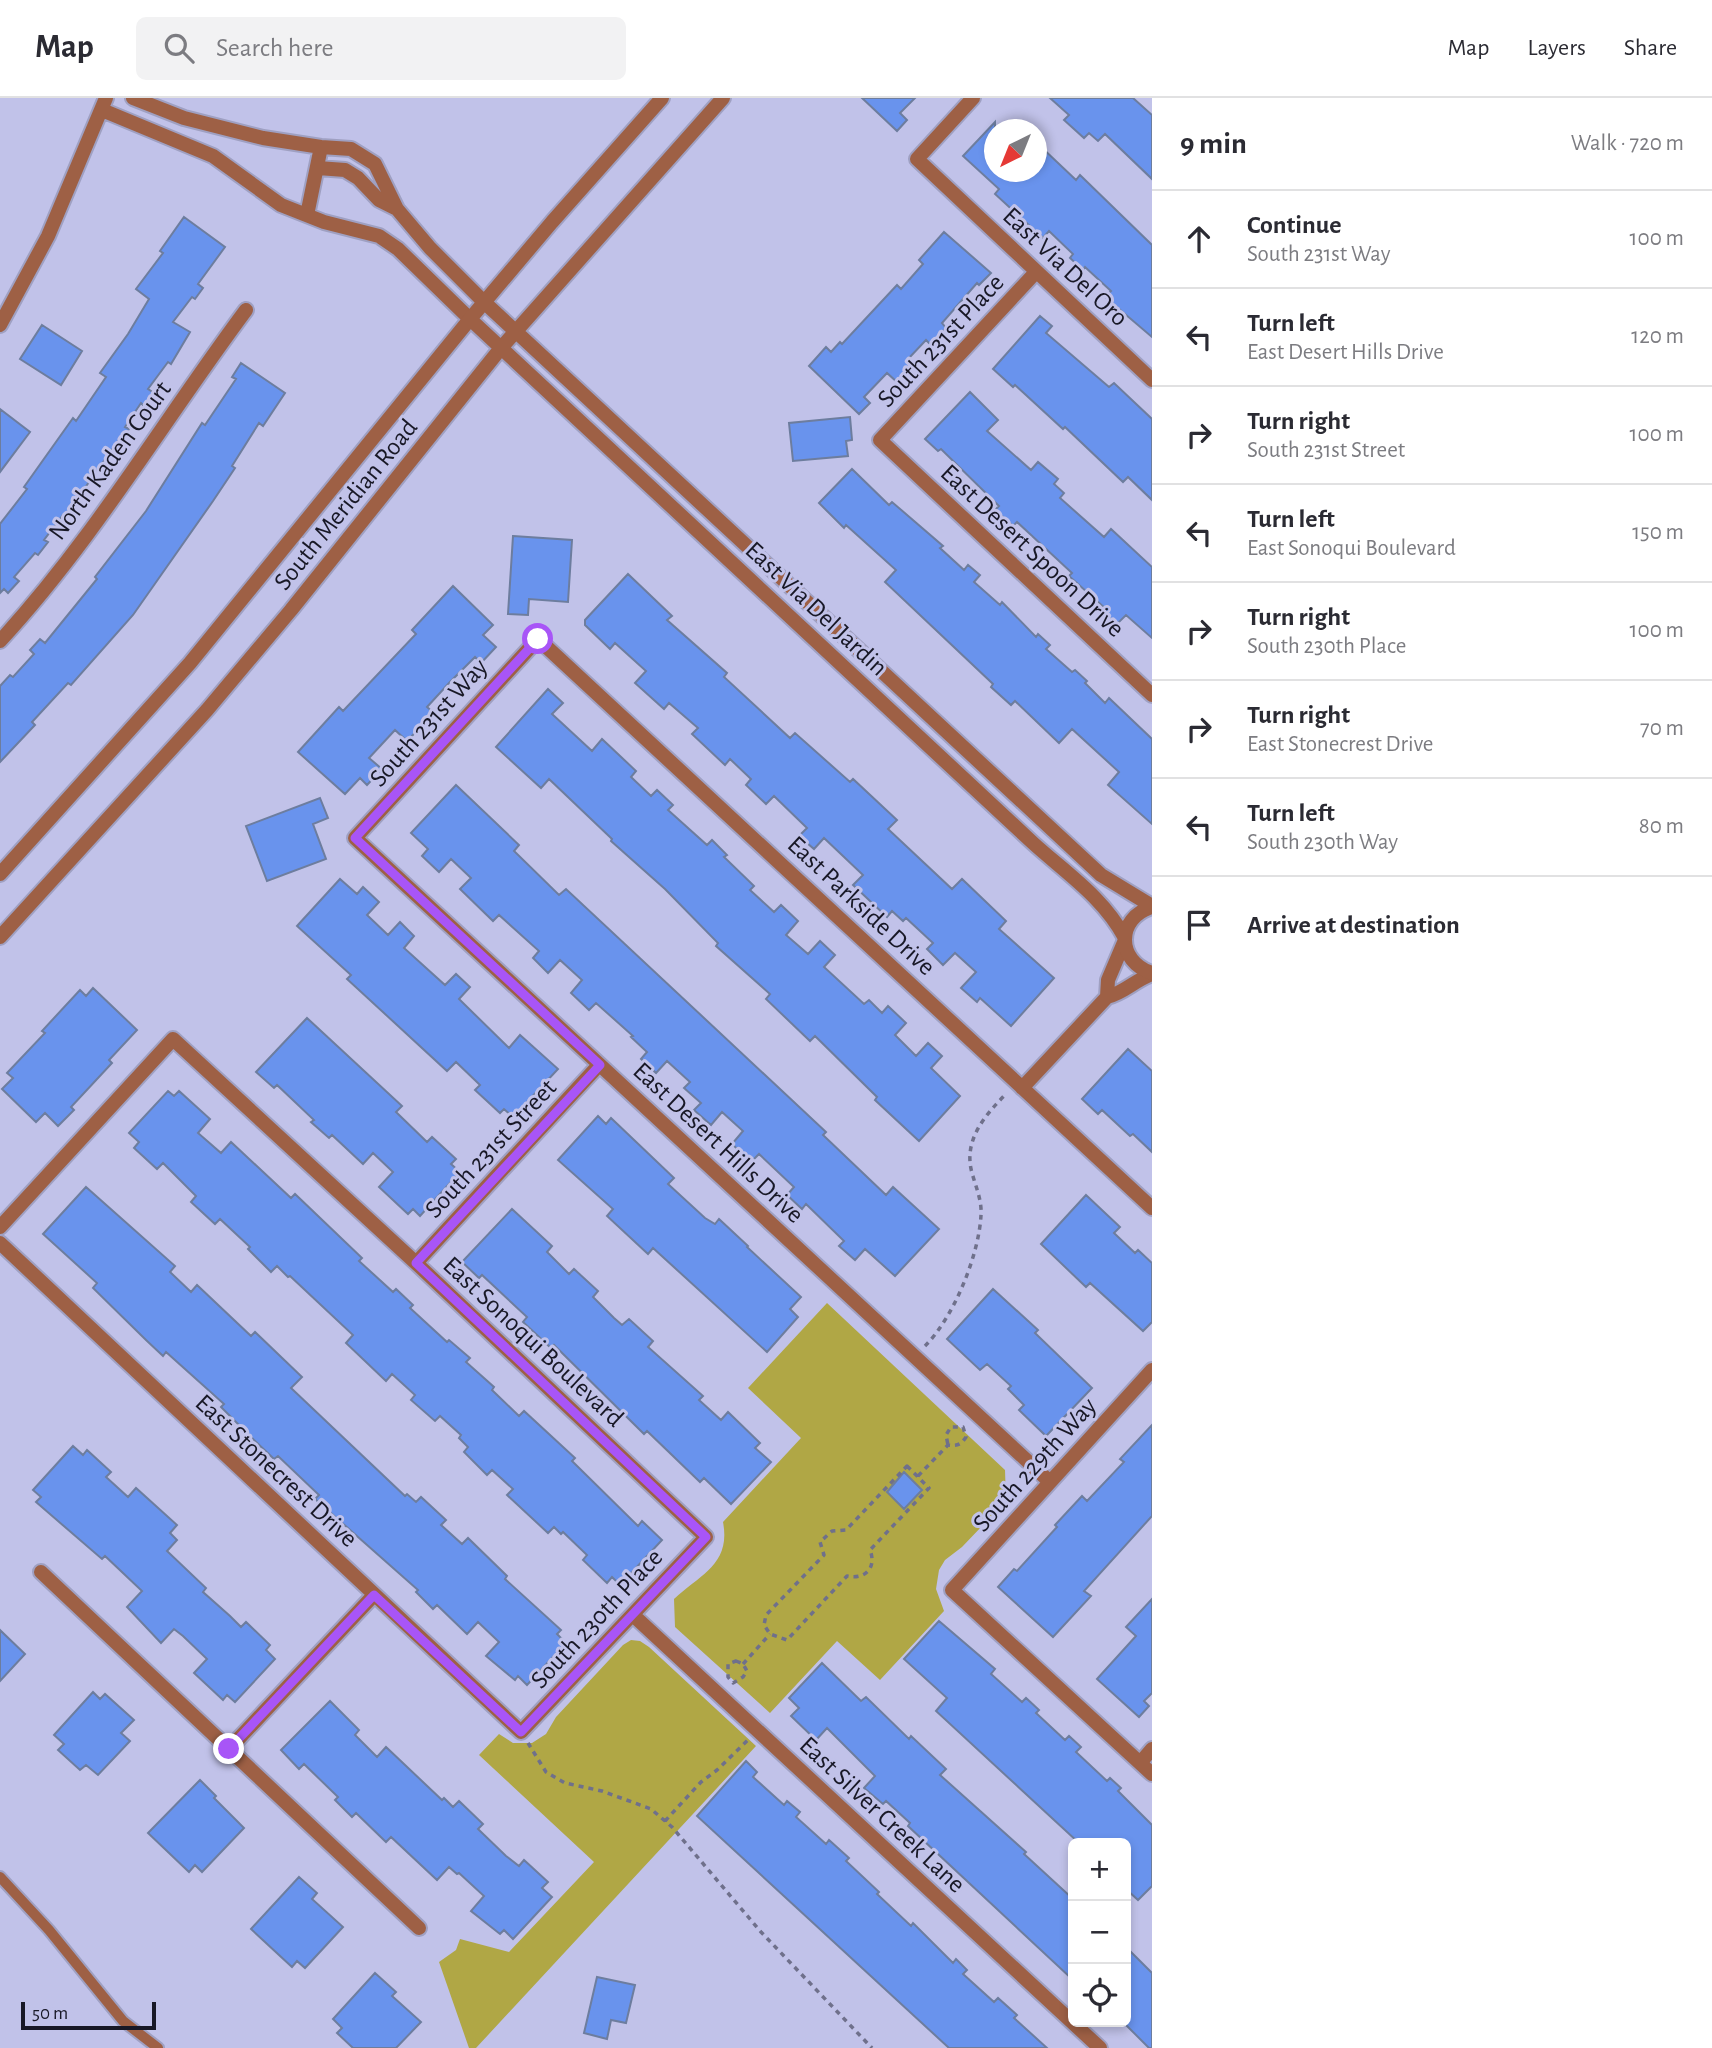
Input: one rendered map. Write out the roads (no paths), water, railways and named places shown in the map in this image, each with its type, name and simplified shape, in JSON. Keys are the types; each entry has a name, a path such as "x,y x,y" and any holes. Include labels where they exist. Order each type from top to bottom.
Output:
{"street":[{"path":"133,98 184,118 263,138 321,148 351,149 375,164 397,209"},
{"name":"South Meridian Road","path":"0,874 190,663 470,318 662,98"},
{"name":"South Meridian Road","path":"0,937 173,749 249,661 501,348 723,98"},
{"name":"East Via Del Oro","path":"973,98 917,159 1152,380"},
{"path":"0,325 48,236 104,104"},
{"name":"East Via Del Jardin","path":"104,104 213,156 281,205 379,236 398,249 1033,843 1100,901 1125,939 1130,958 1136,965 1152,973"},
{"path":"307,215 321,148"},
{"path":"318,168 345,170 358,178 379,200 397,209"},
{"name":"East Via Del Jardin","path":"397,209 430,248 484,302 1101,875 1152,906"},
{"name":"South 231st Place","path":"880,440 1036,272"},
{"name":"North Kaden Court","path":"2,635 73,553 141,462 246,310"},
{"name":"East Desert Spoon Drive","path":"880,440 1152,695"},
{"name":"South 231st Way","path":"355,838 538,639"},
{"name":"East Parkside Drive","path":"538,639 1152,1208"},
{"name":"East Desert Hills Drive","path":"355,838 1050,1482"},
{"path":"1107,997 1108,980 1131,921 1137,914 1152,906"},
{"path":"1020,1085 1107,997 1121,994 1138,979 1152,973"},
{"name":"East Sonoqui Boulevard","path":"0,1227 173,1039 416,1263 706,1537"},
{"name":"South 231st Street","path":"416,1263 600,1065"},
{"name":"East Stonecrest Drive","path":"0,1244 521,1732"},
{"name":"South 229th Way","path":"1140,1763 952,1590 1152,1370"},
{"name":"South 230th Place","path":"521,1732 706,1537"},
{"path":"41,1572 419,1928"},
{"path":"229,1749 374,1595"},
{"name":"East Silver Creek Lane","path":"633,1615 1100,2048"},
{"path":"1152,1749 1140,1763 1152,1774"}],"lane":[{"path":"0,1877 49,1930 123,2021 158,2048"}]}
